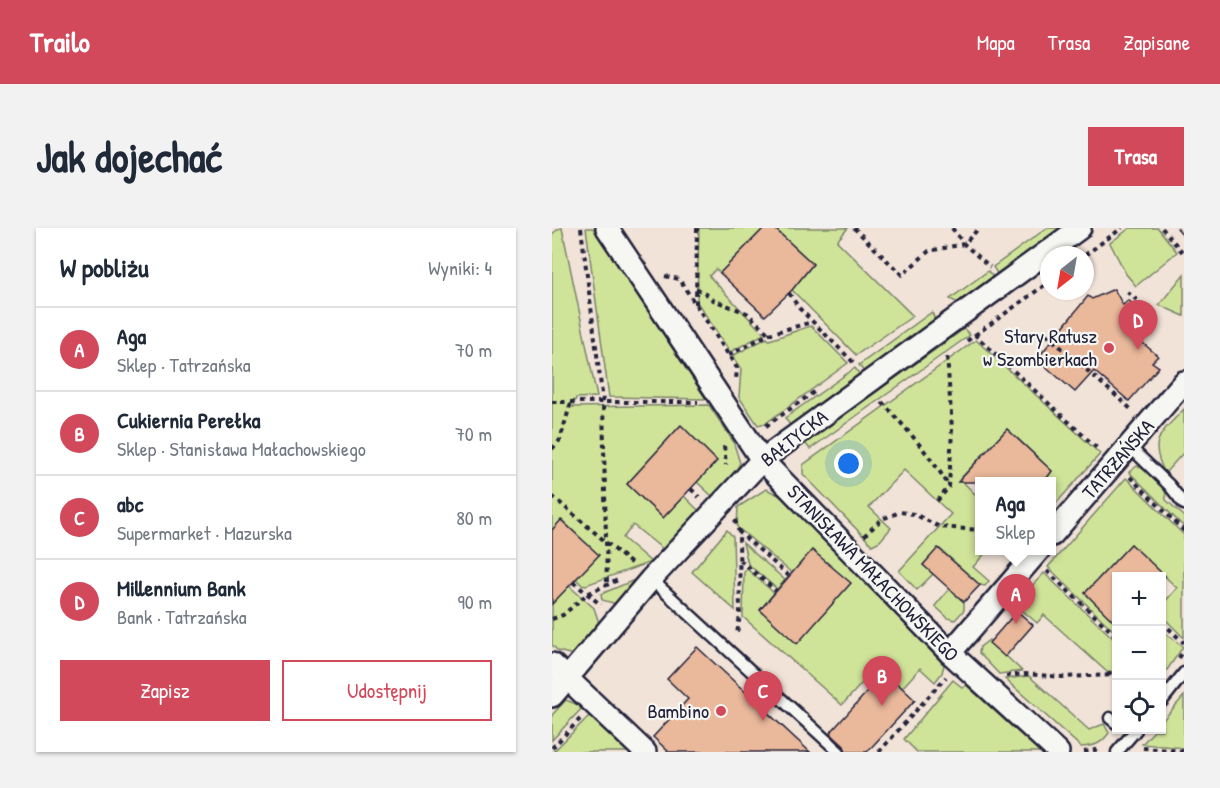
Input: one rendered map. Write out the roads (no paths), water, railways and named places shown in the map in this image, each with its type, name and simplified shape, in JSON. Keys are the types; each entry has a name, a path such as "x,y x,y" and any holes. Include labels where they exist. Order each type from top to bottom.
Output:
{"street":[{"name":"STANISŁAWA MAŁACHOWSKIEGO","path":"607,228 762,460 950,663 1058,752"},
{"name":"BAŁTYCKA","path":"552,696 645,575 715,511 762,460 1080,228"},
{"name":"TATRZAŃSKA","path":"1056,530 1184,382"},
{"path":"950,663 1041,559"},
{"path":"552,664 645,752"}],"lane":[{"path":"1129,446 1169,485 1184,504"},
{"path":"645,575 838,752"},
{"path":"1166,695 1184,673"},
{"path":"1117,752 1129,734"}],"tram line":[{"path":"1177,228 1184,236"}],"place":[{"name":"Stary Ratusz w Szombierkach","path":"1109,348"},
{"name":"Millennium Bank","path":"1138,350"},
{"name":"Aga","path":"1016,624"},
{"name":"Cukiernia Perełka","path":"882,706"},
{"name":"Bambino","path":"721,711"},
{"name":"abc","path":"763,721"}]}
